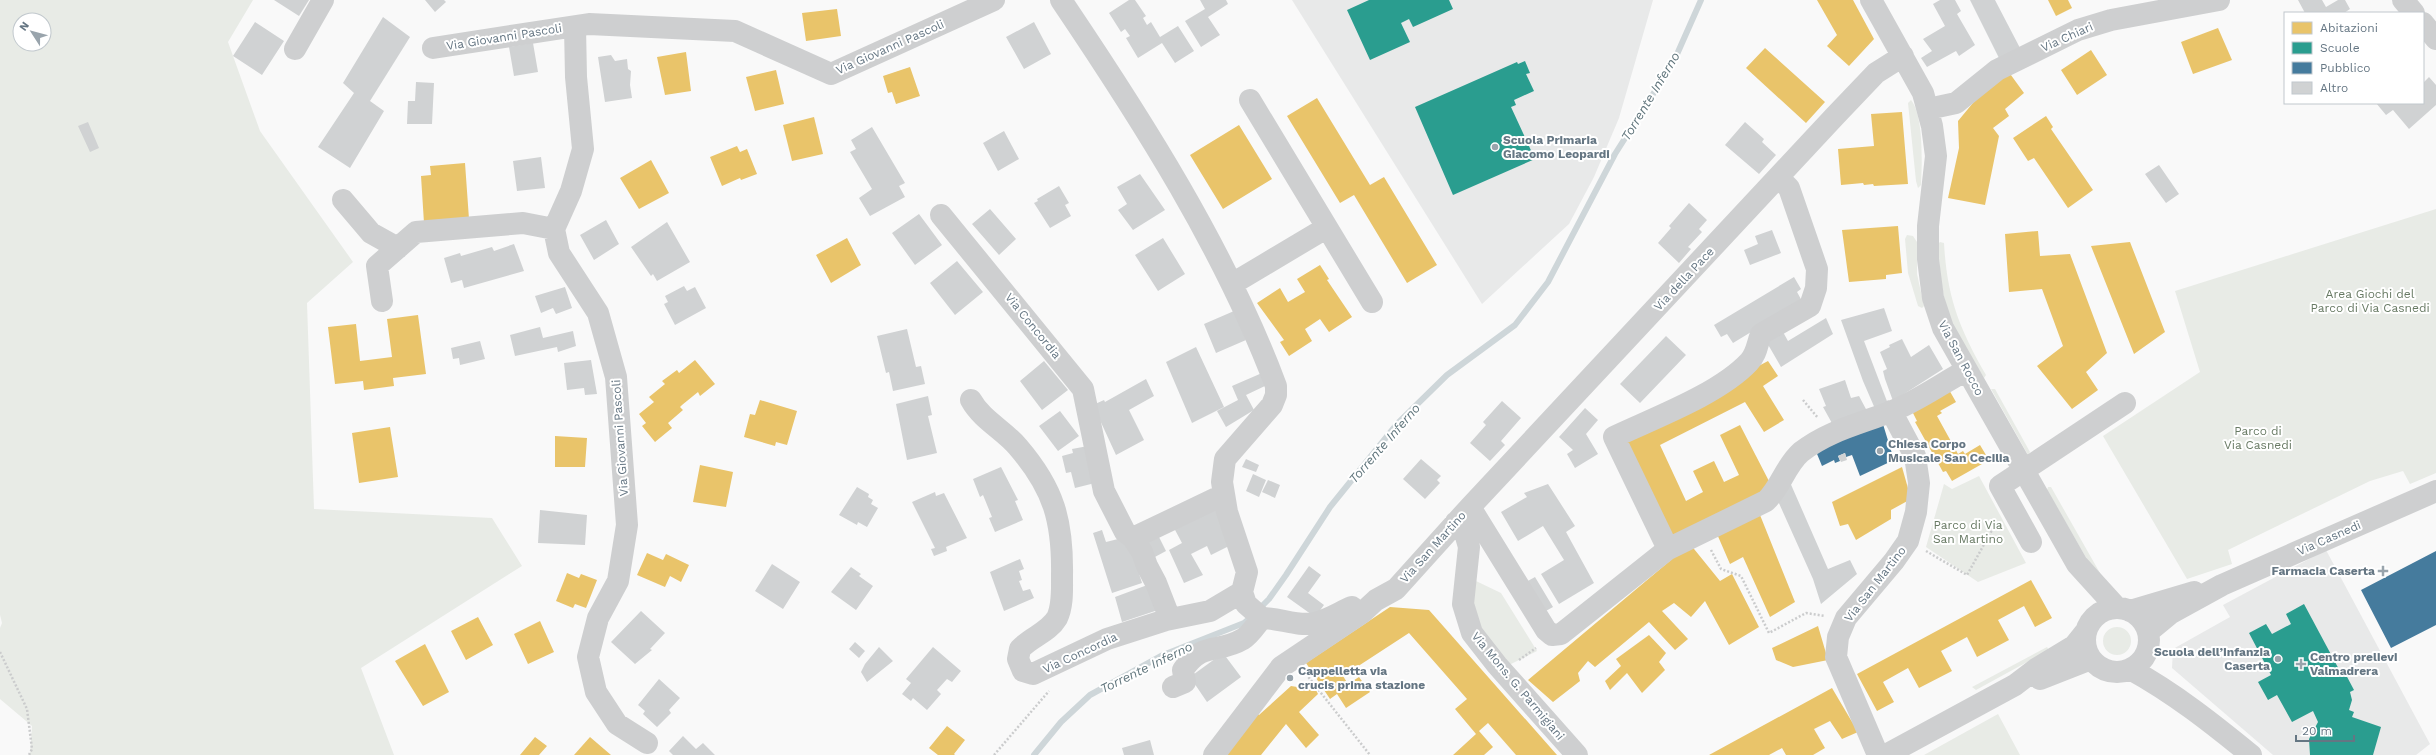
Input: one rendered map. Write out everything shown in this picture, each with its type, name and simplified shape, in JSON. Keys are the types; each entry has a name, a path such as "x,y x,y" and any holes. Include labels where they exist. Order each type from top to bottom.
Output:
{"street":[{"path":"295,49 323,0"},
{"name":"Via Giovanni Pascoli","path":"433,48 589,24 735,31 831,74 994,0"},
{"path":"1061,0 1156,150 1232,284 1276,391 1276,399 1270,408 1223,462 1223,495 1247,572 1252,607 1243,639 1202,651 1191,658 1183,670 1185,682 1173,687"},
{"name":"Via San Rocco","path":"1871,0 1923,93 1928,109 1936,156 1928,237 1930,283 1938,317 1965,370 2077,564 2123,609"},
{"name":"Via Chiari","path":"1928,109 1956,103 1997,70 2078,30 2111,20 2219,0"},
{"path":"2403,0 2413,12"},
{"path":"2424,24 2436,39"},
{"name":"Via Giovanni Pascoli","path":"575,27 576,77 583,149 571,191 554,230 559,253 598,313 616,377 627,525 618,581 598,618 588,657 596,692 617,724 647,743"},
{"name":"Via della Pace","path":"1463,514 1876,73 1903,56"},
{"path":"1250,100 1372,302"},
{"path":"1668,549 1614,437 1725,382 1749,363 1758,347 1761,334 1810,306 1813,300 1817,269 1789,188 1779,178"},
{"path":"343,200 371,232 398,248"},
{"name":"Via Concordia","path":"941,215 1082,389 1104,491 1125,532 1133,538 1156,583 1170,619"},
{"path":"382,301 377,266 416,232 523,223 554,230"},
{"path":"1232,284 1326,228"},
{"path":"1552,635 1561,634 1668,549 1766,501 1773,495 1790,462 1826,435 1891,411 1965,370"},
{"name":"Via Concordia","path":"972,400 975,406 995,427 1014,442 1034,466 1053,500 1061,530 1063,553 1061,606 1058,615 1049,628 1020,649 1018,659 1023,671 1033,674 1107,639 1170,619 1210,611 1252,607"},
{"path":"2031,542 2000,486 2024,472 2125,403"},
{"name":"Via San Martino","path":"1878,755 1836,657 1838,637 1846,618 1894,561 1908,541 1916,512 1919,483 1915,456 1891,411"},
{"name":"Via Casnedi","path":"2148,639 2171,613 2222,585 2436,491"},
{"path":"1133,538 1223,495"},
{"name":"Via San Martino","path":"1214,755 1281,667 1363,612 1376,600 1396,589 1463,514 1546,630 1552,635"},
{"name":"Via Mons. G. Parmigiani","path":"1463,514 1465,533 1469,547 1462,597 1466,620 1478,643 1577,755"},
{"name":"Via San Rocco","path":"2077,564 2090,624"},
{"name":"Via Casnedi","path":"2123,609 2222,585"},
{"path":"1252,607 1278,618 1299,624 1315,623 1358,604 1376,600"},
{"path":"1886,755 2015,685 2036,669 2074,646 2090,624 2103,611 2123,609 2141,619 2155,663 2167,680 2214,725"},
{"path":"2090,624 2086,645 2091,659 2102,668 2116,672 2130,668 2142,660 2148,639"},
{"path":"2015,685 2040,679 2091,659"},
{"path":"2130,668 2161,687 2214,725 2251,755"}],"path":[{"path":"1908,541 1967,575 1996,523 2014,512"},
{"path":"1702,532 1721,568 1741,576 1769,633 1806,614"},
{"path":"1504,672 1552,635"},
{"path":"0,652 27,709 32,749 29,755"},
{"path":"1294,659 1370,755"},
{"path":"994,755 1053,684"}],"shaded area":[{"name":"Scuola Primaria Giacomo Leopardi","path":"1292,0 1653,0 1619,118 1594,177 1569,224 1482,304"},
{"name":"Scuola dell’Infanzia Caserta","path":"2326,550 2430,744 2416,755 2273,755 2172,668 2173,649 2230,617 2223,605"}],"green space":[{"path":"0,0 253,0 228,42 260,131 353,262 307,303 314,509 492,518 522,566 361,668 394,755 30,755 32,726 0,699 0,628 2,623 0,615"},
{"path":"1911,100 1918,117 1921,141 1921,185 1918,188 1908,103"},
{"name":"Parco di Via Casnedi","path":"2436,209 2436,473 2410,484 2403,471 2370,481 2228,550 2232,564 2187,579 2103,436 2200,372 2175,291"},
{"path":"1907,235 1913,236 1917,242 1917,274 1924,306 1922,308 1918,306 1908,273 1905,239"},
{"path":"1940,242 1944,243 1948,280 1956,312 1968,342 1986,375 1984,378 1958,337 1948,313 1940,274 1938,244"},
{"path":"1991,389 1995,389 2030,452 2028,455"},
{"name":"Parco di Via San Martino","path":"1979,476 2026,563 1978,582 1926,547 1944,484 1952,489"},
{"path":"2048,487 2051,487 2100,573 2096,575 2047,490"},
{"path":"1476,581 1501,593 1537,651 1509,665 1474,636 1464,589"},
{"path":"2117,627 2127,631 2131,641 2127,651 2117,655 2107,651 2103,641 2107,631"},
{"path":"2047,647 2049,650 1976,690 1972,687"},
{"path":"1998,714 2020,755 1924,755"}],"building: Abitazioni":[{"path":"1817,0 1853,0 1874,39 1849,66 1827,46 1837,35"},
{"path":"2048,0 2068,0 2072,8 2056,16"},
{"path":"837,9 841,36 806,41 802,13"},
{"path":"2218,28 2232,60 2193,74 2181,42"},
{"path":"1765,48 1825,102 1806,123 1746,68"},
{"path":"2091,50 2107,75 2077,95 2061,70"},
{"path":"686,52 691,91 665,95 657,57"},
{"path":"910,67 920,96 896,104 892,92 888,93 883,76"},
{"path":"776,70 784,104 755,111 746,77"},
{"path":"2008,71 2024,93 2005,109 2009,116 1993,128 1999,136 1985,205 1948,198 1959,148 1958,121 1987,86"},
{"path":"1317,98 1370,185 1384,177 1437,265 1407,283 1354,195 1340,203 1287,116"},
{"path":"1902,112 1908,184 1874,186 1873,184 1864,185 1863,183 1841,185 1838,149 1874,146 1871,114"},
{"path":"2046,116 2053,127 2051,129 2093,190 2068,208 2034,158 2028,161 2013,138"},
{"path":"814,117 823,154 792,161 783,125"},
{"path":"1239,125 1272,179 1223,209 1190,155"},
{"path":"737,146 740,152 747,149 757,174 741,180 740,178 722,186 710,157"},
{"path":"651,160 669,193 639,209 620,178"},
{"path":"465,163 469,219 424,223 421,176 431,175 430,166"},
{"path":"1898,226 1902,273 1886,275 1886,279 1849,282 1842,230"},
{"path":"2038,231 2040,256 2070,254 2107,353 2086,372 2098,390 2072,409 2037,366 2063,346 2042,289 2009,292 2005,234"},
{"path":"847,238 861,265 831,283 816,255"},
{"path":"2130,242 2165,332 2134,354 2091,246"},
{"path":"1320,265 1329,279 1327,280 1352,317 1329,332 1320,319 1305,329 1312,341 1289,356 1280,342 1284,340 1257,303 1280,288 1288,302 1305,292 1297,279"},
{"path":"418,315 426,374 393,378 394,386 364,390 363,381 335,384 328,327 356,324 360,361 392,357 387,319"},
{"path":"695,360 715,384 700,396 698,392 682,405 680,407 683,410 668,423 672,428 655,442 642,426 646,423 639,414 654,402 649,397 665,384 662,381 677,370 679,373"},
{"path":"1768,361 1778,376 1763,386 1784,420 1764,432 1745,402 1660,445 1686,501 1703,492 1693,471 1714,461 1724,482 1739,475 1720,435 1740,425 1771,485 1758,500 1667,542 1619,440"},
{"path":"1948,388 1956,402 1940,411 1942,413 1937,416 1958,454 1963,451 1965,454 1980,445 1989,460 1952,481 1946,471 1943,472 1915,422 1917,421 1911,409"},
{"path":"760,400 797,411 787,445 776,442 775,446 744,437 750,414 755,415"},
{"path":"390,427 398,477 359,483 352,433"},
{"path":"555,436 587,438 585,467 555,467"},
{"path":"700,465 733,472 726,507 693,502"},
{"path":"1902,467 1911,499 1891,510 1891,519 1856,540 1848,524 1840,526 1832,502"},
{"path":"1760,515 1795,602 1770,617 1743,557 1730,564 1717,534"},
{"path":"1690,544 1720,581 1732,574 1759,627 1729,645 1705,601 1691,617 1674,603 1662,611 1688,639 1675,650 1649,622 1595,667 1588,661 1578,673 1580,681 1553,702 1528,680"},
{"path":"647,553 663,560 666,554 689,565 681,582 670,576 665,587 637,575"},
{"path":"567,573 579,578 581,574 597,580 586,608 575,604 573,608 556,601"},
{"path":"2031,580 2052,618 2035,627 2024,606 1998,620 2009,640 1977,657 1967,637 1941,651 1952,671 1919,688 1908,668 1883,682 1894,702 1877,711 1857,674"},
{"path":"1390,607 1429,610 1557,755 1516,755 1488,723 1479,731 1493,747 1484,755 1453,755 1476,734 1455,709 1467,699 1409,633 1343,676 1348,684 1359,677 1370,692 1346,708 1337,694 1330,699 1306,663"},
{"path":"478,617 493,645 466,660 451,631"},
{"path":"540,621 554,652 528,664 514,634"},
{"path":"1818,626 1828,660 1793,667 1776,660 1772,648"},
{"path":"1649,635 1666,653 1659,662 1665,670 1642,693 1627,673 1610,690 1605,681 1621,666 1616,659"},
{"path":"425,644 449,692 423,706 395,661"},
{"path":"1291,686 1316,690 1318,694 1299,712 1319,735 1306,748 1286,724 1261,755 1221,755 1254,711 1259,715"},
{"path":"1832,688 1858,732 1842,739 1830,721 1814,729 1825,748 1813,755 1786,755 1782,748 1769,755 1709,755"},
{"path":"947,726 965,740 954,754 955,755 938,755 929,748"},
{"path":"535,737 547,746 539,755 520,755"},
{"path":"590,737 611,755 574,755"}],"building: Scuole":[{"path":"1369,0 1449,0 1453,9 1413,27 1409,19 1401,23 1410,42 1370,60 1347,10"},
{"path":"1525,61 1530,73 1526,74 1534,91 1514,100 1516,105 1511,107 1535,159 1453,195 1415,107 1517,62 1518,64"},
{"path":"2304,604 2342,675 2345,673 2354,690 2350,692 2352,700 2349,710 2354,712 2352,717 2381,727 2373,755 2310,755 2309,739 2318,722 2313,711 2292,722 2277,695 2268,700 2258,682 2271,675 2249,633 2266,624 2272,634 2291,624 2286,614"}],"building: Pubblico":[{"path":"1882,421 1894,460 1860,476 1852,455 1846,457 1845,453 1838,456 1840,461 1835,463 1834,460 1822,466 1815,449"},
{"path":"2436,551 2436,625 2391,648 2361,590"}],"building: Altro":[{"path":"274,0 309,0 299,16"},
{"path":"425,0 444,0 446,2 435,12"},
{"path":"1129,0 1135,0 1146,16 1143,18 1147,25 1151,22 1160,37 1178,26 1194,51 1175,63 1162,43 1138,58 1126,38 1130,36 1125,29 1121,32 1109,13"},
{"path":"1200,0 1226,0 1228,4 1208,17 1220,35 1201,47 1185,21 1205,9"},
{"path":"1940,0 1955,0 1961,11 1957,14 1975,45 1959,56 1956,51 1927,67 1921,58 1932,51 1923,39 1945,26 1933,4"},
{"path":"1970,0 1995,0 2020,48 1999,58"},
{"path":"2298,0 2322,0 2326,7 2338,0 2345,0 2350,9 2346,12 2304,12"},
{"path":"383,17 410,37 370,101 384,111 350,168 318,147 354,93 343,83"},
{"path":"255,22 284,41 262,75 233,56"},
{"path":"1034,22 1051,54 1024,69 1006,37"},
{"path":"533,43 538,72 514,76 509,47"},
{"path":"611,55 615,61 627,59 628,69 631,71 630,85 632,98 605,102 598,57"},
{"path":"2429,77 2436,85 2436,105 2409,129 2393,110 2386,115 2377,104 2424,104 2424,82"},
{"path":"416,82 434,83 432,124 407,124 408,101 415,101"},
{"path":"88,122 99,148 90,152 78,126"},
{"path":"1745,122 1764,139 1762,142 1776,155 1759,174 1725,145"},
{"path":"872,127 905,183 899,186 905,197 870,216 859,198 872,189 850,152 856,149 851,140"},
{"path":"1004,131 1019,159 998,171 983,143"},
{"path":"541,157 545,188 517,191 513,161"},
{"path":"2159,165 2179,194 2166,203 2145,174"},
{"path":"1140,174 1165,210 1133,230 1118,210 1127,204 1117,187"},
{"path":"1059,186 1069,203 1065,205 1071,216 1050,228 1034,203 1038,201 1037,199"},
{"path":"1689,203 1707,220 1699,229 1702,232 1688,247 1691,249 1679,263 1658,243 1671,228 1669,226"},
{"path":"990,209 1016,239 999,255 972,224"},
{"path":"919,214 942,245 915,265 892,233"},
{"path":"606,220 619,244 594,260 580,235"},
{"path":"667,222 690,262 657,281 653,274 651,276 631,247"},
{"path":"1772,230 1781,253 1750,265 1744,250 1758,244 1755,236"},
{"path":"1163,238 1185,274 1158,291 1135,255"},
{"path":"514,244 524,271 464,288 462,280 451,283 444,258 460,253 461,256 492,247 494,251"},
{"path":"957,261 983,292 955,315 930,283"},
{"path":"1794,277 1801,289 1797,292 1802,301 1733,343 1727,334 1721,337 1714,325"},
{"path":"684,286 687,291 695,287 706,308 675,325 664,304 668,302 665,296"},
{"path":"565,287 572,308 556,314 553,308 541,313 535,296"},
{"path":"1884,308 1892,331 1864,341 1888,404 1876,411 1863,381 1841,320"},
{"path":"1234,311 1246,340 1216,353 1204,324"},
{"path":"1826,318 1833,334 1781,367 1766,341 1783,332 1788,341"},
{"path":"540,327 543,338 573,331 576,346 558,352 557,347 515,356 510,335"},
{"path":"907,329 916,367 921,366 925,384 893,391 889,372 886,373 877,336"},
{"path":"1666,336 1686,355 1640,403 1620,384"},
{"path":"1902,339 1911,357 1929,345 1943,369 1893,401 1883,371 1887,369 1880,352 1890,347 1889,345"},
{"path":"480,341 485,359 460,365 459,358 453,359 451,348"},
{"path":"1196,347 1224,407 1192,423 1166,362"},
{"path":"591,360 597,394 585,395 584,388 567,390 564,363"},
{"path":"1044,361 1068,390 1042,410 1020,381"},
{"path":"1262,373 1267,385 1246,395 1254,410 1226,427 1217,411 1238,400 1232,386"},
{"path":"1146,379 1154,396 1129,410 1144,440 1116,455 1093,405 1104,400 1105,402"},
{"path":"1845,380 1851,398 1859,396 1867,411 1833,425 1823,407 1826,406 1819,389"},
{"path":"928,396 932,415 928,416 937,453 907,460 896,404"},
{"path":"1502,401 1521,418 1501,441 1505,445 1490,461 1470,443 1486,425 1483,422"},
{"path":"1585,408 1598,420 1586,434 1598,454 1575,468 1567,454 1573,450 1559,437"},
{"path":"1060,411 1079,436 1058,451 1039,426"},
{"path":"1088,446 1095,483 1075,488 1071,472 1066,473 1062,456 1073,453 1072,449"},
{"path":"1845,453 1847,460 1841,462 1838,456"},
{"path":"1246,459 1259,465 1256,472 1242,467"},
{"path":"1421,459 1441,476 1437,480 1440,483 1425,499 1403,479"},
{"path":"1001,467 1018,500 1015,501 1023,520 995,532 989,518 992,517 983,495 980,497 973,479"},
{"path":"1253,474 1266,480 1259,497 1246,491"},
{"path":"1268,480 1280,485 1275,498 1262,492"},
{"path":"1789,480 1828,569 1850,560 1857,574 1821,604 1813,579 1778,501"},
{"path":"1548,484 1575,526 1566,532 1594,583 1559,604 1541,574 1564,560 1543,526 1518,541 1501,512 1527,497 1524,493"},
{"path":"857,487 869,494 868,497 873,500 871,504 878,508 867,527 858,522 857,525 839,515"},
{"path":"935,492 936,496 944,493 967,538 946,547 947,551 934,556 931,549 935,548 912,502"},
{"path":"1217,507 1229,546 1211,555 1207,546 1191,554 1203,575 1184,583 1169,550 1182,543 1174,528"},
{"path":"540,510 587,515 585,545 538,543"},
{"path":"1102,530 1106,542 1122,538 1129,542 1142,583 1112,593 1093,533"},
{"path":"1158,535 1166,551 1153,558 1147,540"},
{"path":"1020,559 1024,569 1019,571 1022,580 1019,581 1023,591 1030,589 1034,598 1004,611 990,572"},
{"path":"772,564 800,582 783,609 755,591"},
{"path":"1309,566 1321,575 1308,593 1324,605 1315,617 1287,597"},
{"path":"851,567 861,574 859,576 873,586 856,610 831,592"},
{"path":"1535,577 1553,607 1544,612 1526,582"},
{"path":"1150,584 1158,610 1122,622 1115,597"},
{"path":"641,611 665,633 650,649 652,650 635,664 611,642"},
{"path":"855,642 865,651 859,658 849,649"},
{"path":"879,647 893,661 867,682 861,672 865,664"},
{"path":"933,647 961,671 952,682 947,679 937,690 941,694 927,710 913,698 911,701 902,694 911,683 906,679"},
{"path":"1223,653 1241,677 1207,702 1190,677"},
{"path":"659,679 680,698 669,710 671,713 657,727 643,714 645,711 638,705"},
{"path":"683,736 696,749 703,743 715,755 673,755 669,751"},
{"path":"1150,740 1154,755 1124,755 1122,748"}],"waterway":[{"name":"Torrente Inferno","path":"1258,610 1269,599 1286,575 1330,507 1397,424 1447,375 1515,325 1548,282 1615,154 1674,61 1701,0"},
{"name":"Torrente Inferno","path":"1034,755 1061,722 1090,695 1163,655 1244,623 1250,618"}],"place":[{"name":"Scuola Primaria Giacomo Leopardi","path":"1495,147"},
{"name":"Chiesa Corpo Musicale San Cecilia","path":"1880,451"},
{"name":"Farmacia Caserta","path":"2383,571"},
{"name":"Scuola dell’Infanzia Caserta","path":"2278,659"},
{"name":"Centro prelievi Valmadrera","path":"2301,664"},
{"name":"Cappelletta via crucis prima stazione","path":"1290,678"}],"park label":[{"name":"Area Giochi del Parco di Via Casnedi","path":"2370,301"}]}
